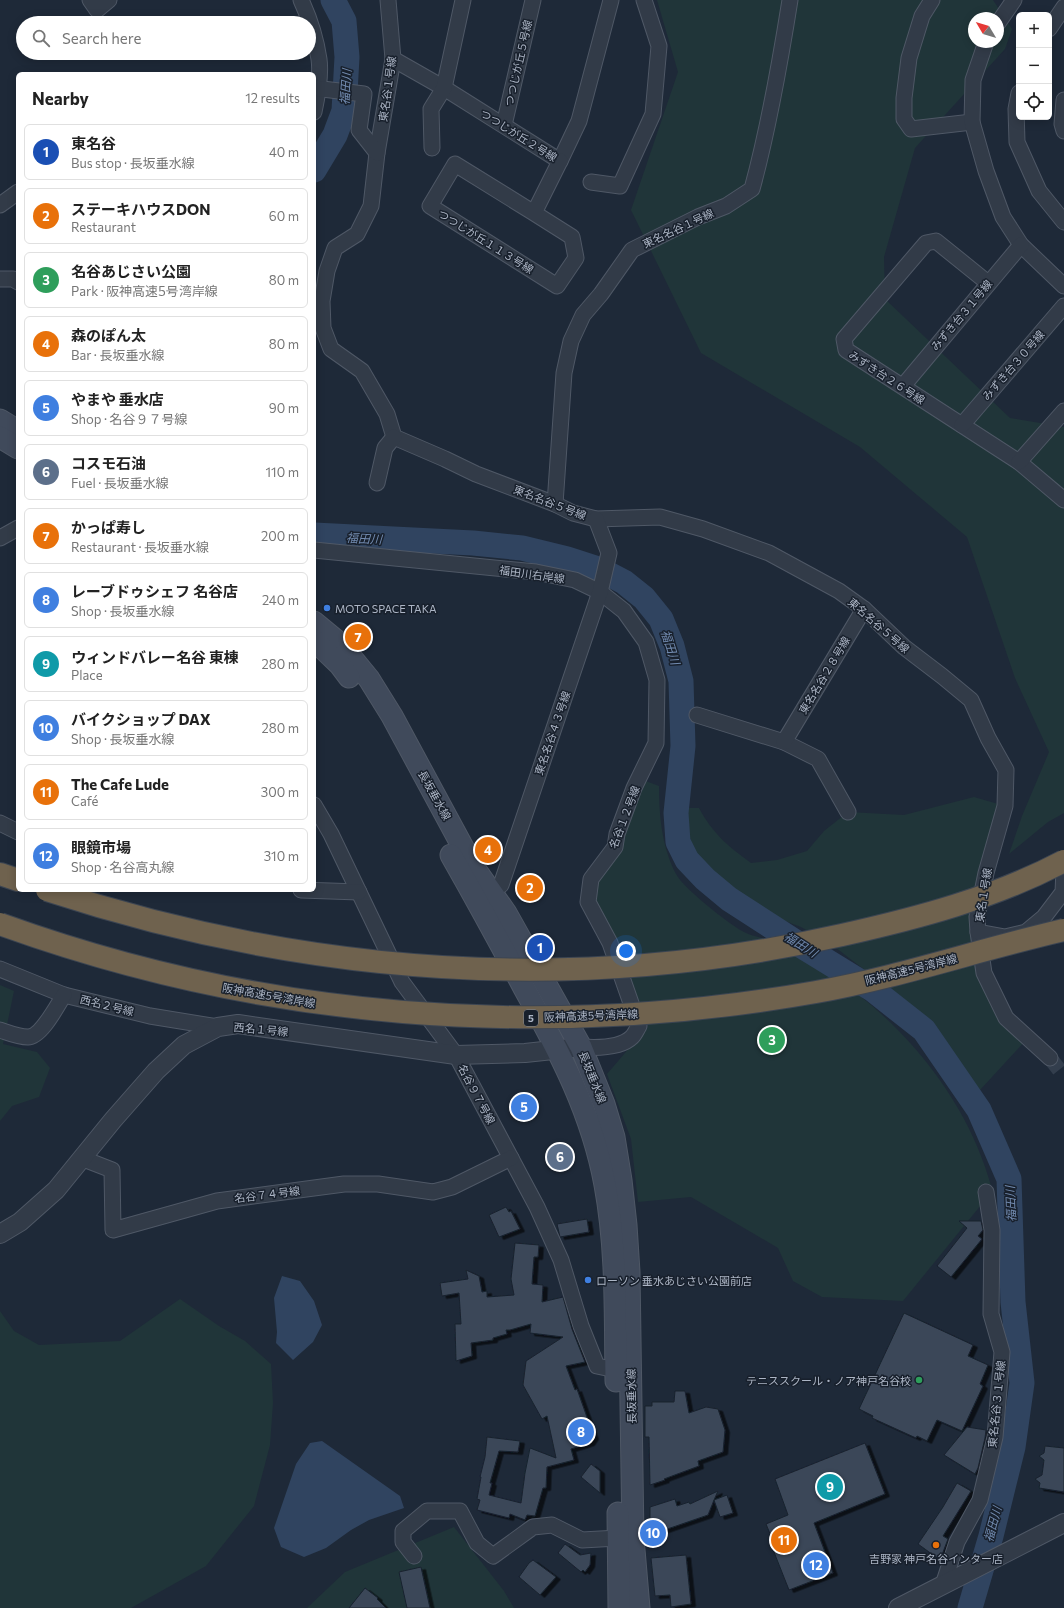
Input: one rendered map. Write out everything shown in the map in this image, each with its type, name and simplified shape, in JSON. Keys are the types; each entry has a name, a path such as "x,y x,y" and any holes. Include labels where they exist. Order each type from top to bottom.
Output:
{"highway":[{"path":"54,892 152,921 214,936 277,948 408,965 467,969 552,970 674,963 744,954 820,940 877,927 976,899 1012,885 1064,861"},
{"path":"0,874 16,879"},
{"name":"阪神高速5号湾岸線","path":"0,924 80,951 143,968 205,984 268,996 332,1005 400,1012 468,1017 534,1018 617,1015 682,1010 758,1001 818,991 890,976 1064,930"}],"main road":[{"path":"0,420 16,431"},
{"path":"0,437 16,447"},
{"name":"長坂垂水線","path":"316,624 337,641 369,679 392,716 473,866 483,896 506,913 581,1047 604,1104 614,1137 620,1173 626,1225 629,1272 623,1370 618,1538 619,1608"},
{"name":"長坂垂水線","path":"316,642 340,666 358,689 483,896 558,1050 585,1111 596,1145 605,1185 611,1228 623,1370 633,1538 639,1608"}],"street":[{"path":"90,0 97,10 109,0"},
{"path":"301,0 309,16"},
{"name":"東名谷１号線","path":"377,153 393,59 388,0"},
{"path":"432,148 431,109 444,88 463,0"},
{"name":"つつじが丘５号線","path":"504,125 533,0"},
{"name":"つつじが丘２号線","path":"393,59 444,88 560,161 580,121 611,0"},
{"path":"591,182 620,186 653,114 658,46 644,0"},
{"name":"東名名谷１号線","path":"554,504 564,373 571,341 583,315 601,294 632,250 698,217 726,206 752,189 761,156 780,65 790,0"},
{"path":"932,0 922,16 909,58 904,98 904,119 911,129 972,122"},
{"path":"1004,14 1014,0"},
{"path":"1052,25 1064,7"},
{"path":"316,46 319,60 316,88 364,94 359,130 377,153 371,206 357,234 335,248 327,271 322,301 323,328 331,349 362,371 387,414 394,437 385,448 377,483"},
{"path":"984,48 973,80 972,122 986,171 1003,217 1021,245 1064,286"},
{"path":"1064,100 1062,124 1064,131"},
{"path":"1016,120 1017,142 1039,191 1064,222"},
{"path":"534,213 560,161"},
{"name":"つつじが丘１１３号線","path":"455,164 534,213 572,237 576,258 557,286 430,206 455,164"},
{"path":"0,205 16,193"},
{"name":"みずき台２６号線","path":"988,283 936,241 926,243 844,339 846,350 1019,462 1064,500"},
{"name":"みずき台３１号線","path":"903,386 1021,245"},
{"path":"0,279 13,279 16,281"},
{"name":"みずき台３０号線","path":"962,425 1064,306"},
{"path":"1019,462 1064,411"},
{"name":"東名名谷５号線","path":"394,437 446,459 476,474 554,504 573,513 596,519 660,517 703,529 769,553 839,591 864,609 904,647 971,700 988,738 1006,770 1005,806"},
{"name":"東名名谷４３号線","path":"483,896 501,885 600,592 609,552 596,519"},
{"path":"0,538 16,529"},
{"name":"福田川右岸線","path":"316,550 536,572 575,580 600,592 624,611 646,642 658,680 656,743"},
{"name":"東名名谷２８号線","path":"784,742 864,609"},
{"path":"697,715 784,742 818,759 848,812"},
{"name":"名谷１２号線","path":"581,1047 603,1048 616,1045 632,1038 639,1026 610,943 588,902 591,879 615,847 617,834 634,788 656,743"},
{"name":"東名１号線","path":"1005,806 986,872 978,917 978,932 984,973 1006,1018 1050,1058"},
{"name":"名谷９７号線","path":"316,808 331,834 402,982 456,1055 537,1207 561,1260 596,1366 623,1370"},
{"path":"0,823 16,831"},
{"path":"978,932 1005,937 1026,932 1044,917 1063,892 1064,870"},
{"path":"316,891 359,892"},
{"name":"西名２号線","path":"0,969 64,995 150,1016 218,1027"},
{"path":"0,1030 19,1036 30,1037 39,1032 64,995"},
{"name":"西名１号線","path":"0,1234 20,1222 56,1190 81,1158 156,1071 184,1045 218,1027 238,1024 456,1055 525,1053 581,1047"},
{"name":"名谷７４号線","path":"81,1158 112,1170 113,1230 217,1201 344,1184 378,1184 433,1192 452,1187 511,1158"},
{"name":"東名名谷３１号線","path":"944,1585 957,1542 980,1500 995,1437 1002,1352 990,1314 992,1230 986,1192"},
{"path":"414,1556 403,1542 403,1531 427,1511 460,1511 477,1542 493,1556 533,1527 552,1525 582,1540 618,1538"},
{"path":"898,1608 1008,1551 1062,1528"}],"green space":[{"path":"657,0 993,0 1001,12 968,12 968,48 1004,48 1004,17 1012,29 1005,49 915,148 884,257 885,299 1010,418 1064,427 1064,813 1048,822 1009,854 1022,816 1049,752 1015,678 967,537 860,447 701,353 631,210 678,72"},
{"path":"643,780 659,786 662,831 667,853 676,874 687,888 706,905 735,927 747,933 780,944 795,952 842,982 879,1012 915,1048 931,1068 960,1111 971,1133 983,1162 996,1202 981,1205 903,1301 822,1297 793,1281 778,1248 691,1197 638,1202 631,1139 607,1074 648,1026 616,940 593,895 595,882"},
{"path":"974,797 1005,806 977,917 984,973 1028,1038 980,1090 918,1014 901,998 831,944 801,927 777,918 738,896 710,876 695,857 682,808 699,808 704,817 722,839 751,863 777,860 807,851 824,831 848,812 904,815"},
{"path":"0,985 14,991 3,1044 37,1052 50,1068 39,1097 12,1106 0,1121"},
{"path":"180,1299 219,1326 245,1341 271,1364 273,1403 270,1445 254,1506 206,1566 131,1608 0,1608 0,1311 14,1331 39,1345 120,1341"},
{"path":"454,1527 504,1591 514,1608 307,1608 345,1572"}],"water":[{"path":"282,1276 300,1281 314,1301 322,1325 313,1342 293,1360 276,1343 277,1332 274,1298"},
{"path":"322,1441 400,1496 404,1508 369,1520 351,1530 326,1548 304,1557 281,1547 274,1528 296,1464 310,1443"}],"building":[{"path":"506,1207 509,1212 511,1211 520,1229 499,1237 489,1215"},
{"path":"587,1219 589,1232 560,1237 557,1224"},
{"path":"959,1221 981,1221 983,1230 978,1236 982,1239 951,1277 937,1266 967,1228"},
{"path":"515,1243 539,1245 538,1257 534,1257 532,1284 543,1285 542,1302 563,1297 572,1329 585,1362 566,1366 575,1390 577,1389 594,1437 590,1443 571,1449 574,1460 547,1467 546,1488 543,1488 535,1516 527,1515 525,1520 510,1514 509,1518 477,1510 480,1500 477,1499 485,1457 487,1437 520,1441 518,1452 499,1451 490,1483 492,1483 489,1495 521,1503 530,1448 556,1458 547,1416 542,1419 523,1385 526,1361 563,1337 530,1333 531,1324 506,1330 507,1334 493,1338 493,1340 471,1343 472,1356 456,1361 455,1324 461,1324 459,1293 442,1296 440,1283 468,1279 466,1270 479,1276 482,1292 487,1291 487,1297 514,1295 511,1279"},
{"path":"904,1313 973,1345 968,1356 988,1365 980,1384 983,1386 962,1431 937,1420 927,1441 917,1436 916,1438 872,1418 873,1416 859,1409"},
{"path":"675,1391 685,1391 689,1413 706,1407 718,1409 725,1430 723,1452 698,1461 699,1466 650,1485 649,1437 645,1437 645,1406 652,1406 652,1402 674,1402"},
{"path":"967,1427 986,1430 978,1468 975,1474 944,1455"},
{"path":"865,1443 885,1494 814,1523 833,1573 789,1590 770,1542 773,1541 766,1524 788,1515 775,1479"},
{"path":"1045,1446 1064,1448 1064,1492 1039,1488 1040,1483 1035,1479 1042,1475 1044,1460 1039,1456 1044,1453"},
{"path":"591,1464 600,1471 600,1493 581,1477"},
{"path":"957,1483 971,1491 943,1536 948,1539 940,1560 918,1544"},
{"path":"718,1491 708,1515 650,1535 650,1507 675,1499 677,1506 689,1502 690,1504"},
{"path":"727,1495 733,1513 720,1517 714,1500"},
{"path":"565,1544 580,1555 591,1553 590,1565 585,1572 583,1570 581,1572 558,1553"},
{"path":"686,1555 691,1604 671,1607 670,1595 655,1596 651,1558"},
{"path":"533,1560 556,1577 540,1595 519,1577"},
{"path":"421,1567 430,1608 407,1608 399,1572"},
{"path":"365,1588 378,1598 377,1599 386,1608 349,1608"}],"waterway":[{"name":"福田川","path":"316,167 335,135 344,111 347,57 344,21 333,0"},
{"name":"福田川","path":"316,535 473,543 522,548 567,559 601,570 624,582 644,598 661,619 672,646 681,681 683,746 676,813 678,842 687,860 705,879 729,899 872,989 924,1030 979,1110 1009,1179 1013,1302 1022,1383 1013,1447 991,1536 970,1608"}],"tunnel":[{"path":"1050,1058 1064,1076"}],"place":[{"name":"MOTO SPACE TAKA","path":"327,608"},
{"name":"かっぱ寿し","path":"358,637"},
{"name":"森のぽん太","path":"488,850"},
{"name":"ステーキハウスDON","path":"530,888"},
{"name":"東名谷","path":"540,948"},
{"name":"名谷あじさい公園","path":"772,1040"},
{"name":"やまや 垂水店","path":"524,1107"},
{"name":"コスモ石油","path":"560,1157"},
{"name":"ローソン 垂水あじさい公園前店","path":"588,1280"},
{"name":"テニススクール・ノア神戸名谷校","path":"919,1380"},
{"name":"レーブドゥシェフ 名谷店","path":"581,1432"},
{"name":"ウィンドバレー名谷 東棟","path":"830,1487"},
{"name":"バイクショップ DAX","path":"653,1533"},
{"name":"The Cafe Lude","path":"784,1540"},
{"name":"吉野家 神戸名谷インター店","path":"936,1545"},
{"name":"眼鏡市場","path":"816,1565"}]}
